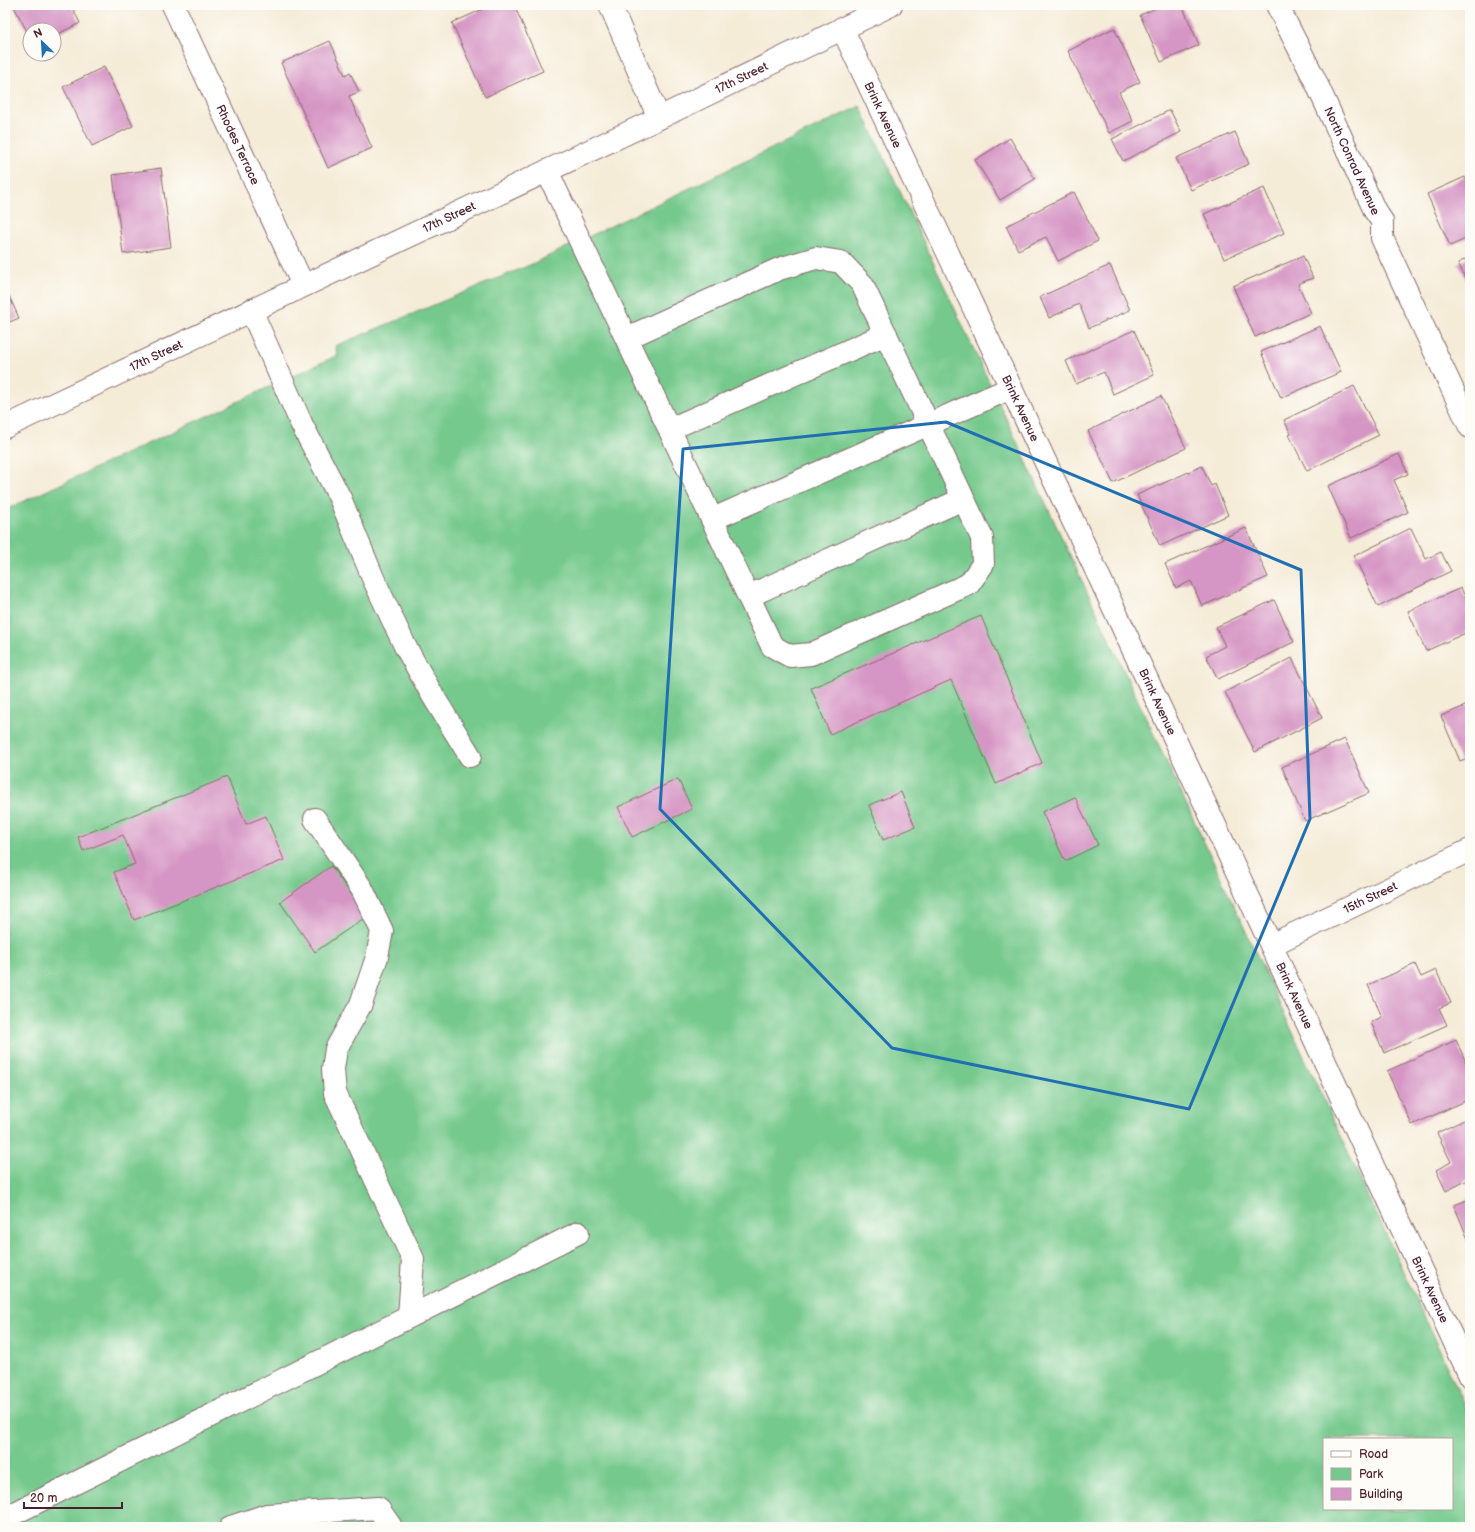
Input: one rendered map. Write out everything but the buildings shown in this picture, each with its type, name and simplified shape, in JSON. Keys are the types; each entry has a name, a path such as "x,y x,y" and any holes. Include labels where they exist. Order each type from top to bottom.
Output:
{"street":[{"name":"Rhodes Terrace","path":"173,5 303,285"},
{"path":"610,5 659,118"},
{"name":"17th Street","path":"5,427 659,118 891,5"},
{"name":"North Conrad Avenue","path":"1277,5 1314,78 1375,211 1382,220 1382,238 1470,428"},
{"name":"Brink Avenue","path":"842,28 1271,945 1470,1376"},
{"path":"547,171 772,646 790,656 812,654 969,584 983,564 982,538 964,499 862,284 841,262 816,258 779,269 627,338"},
{"path":"251,310 302,425 340,498 373,578 405,646 433,696 470,756"},
{"path":"670,429 886,334"},
{"path":"713,520 1011,388"},
{"path":"749,596 964,499"},
{"path":"315,819 362,889 382,931 377,957 361,1004 336,1049 333,1069 335,1093 413,1259 409,1317"},
{"name":"15th Street","path":"1271,945 1470,850"},
{"path":"5,1518 578,1233"},
{"path":"231,1527 267,1515 378,1508 391,1527"}],"highlighted area":[{"path":"946,422 1301,570 1310,819 1189,1109 892,1048 660,809 683,449"}],"green space":[{"path":"860,106 1256,953 1470,1416 1470,1527 5,1527 5,510 338,355 335,346 530,265"}]}
